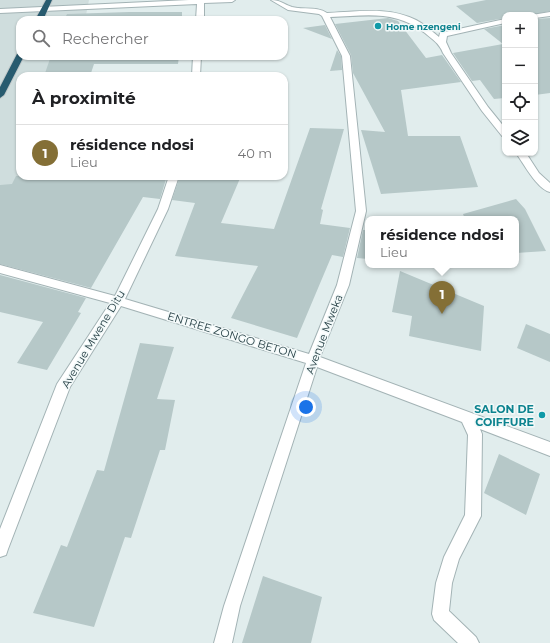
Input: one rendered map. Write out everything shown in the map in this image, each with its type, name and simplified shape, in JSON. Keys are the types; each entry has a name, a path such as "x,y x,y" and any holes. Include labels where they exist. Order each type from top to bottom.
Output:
{"highway":[{"path":"41,16 50,0"},
{"path":"0,95 18,60"}],"street":[{"path":"0,10 232,0"},
{"path":"274,0 290,9 321,12 326,17 367,13 402,17 415,23 442,42 447,53 485,109 502,130"},
{"path":"200,16 201,1"},
{"path":"538,16 550,14"},
{"name":"Avenue Mweka","path":"223,643 232,606 314,360 343,285 361,211 346,56 326,17"},
{"path":"442,42 443,35 502,22"},
{"path":"196,72 197,60"},
{"path":"523,156 536,175 550,189"},
{"name":"Avenue Mwene Ditu","path":"0,549 64,384 118,301 163,209 173,180"},
{"name":"ENTREE ZONGO BETON","path":"0,268 118,301 314,360 550,449"},
{"path":"466,417 474,434 473,516 452,557 444,583 440,614 470,643"}],"shaded area":[{"path":"0,0 89,0 86,16 16,16 16,60 76,60 73,72 16,72 16,180 18,180 0,217"}],"building":[{"path":"486,0 550,0 550,11 538,14 538,12 502,12 502,19 477,23 456,6"},
{"path":"182,12 182,16 66,16 67,14"},
{"path":"388,18 398,21 426,58 442,55 461,82 401,90 408,136 460,136 478,187 381,194 361,130 385,132 353,73 351,55 335,24"},
{"path":"550,18 550,93 538,95 538,48 538,19"},
{"path":"325,25 332,39 303,28"},
{"path":"502,26 502,43 484,29"},
{"path":"502,44 502,98 494,99 480,80 472,81 453,53"},
{"path":"337,50 341,56 342,70 330,71"},
{"path":"50,60 178,60 178,64 94,64 91,72 45,72"},
{"path":"310,128 344,129 321,209 323,210 320,224 350,228 343,257 332,255 297,338 231,318 258,266 175,256 195,203 172,200 179,180 239,180 221,223 274,229"},
{"path":"16,176 16,180 166,180 160,199 143,197 91,288 0,264 0,185 12,184"},
{"path":"516,199 525,209 546,251 519,253 519,216 464,216 463,214"},
{"path":"363,230 365,230 365,259 357,258"},
{"path":"400,271 484,306 481,351 409,336 412,316 392,312"},
{"path":"0,275 86,298 78,312 81,313 47,370 17,363 43,322 0,312"},
{"path":"526,324 550,334 550,362 517,348"},
{"path":"140,343 174,347 157,399 175,400 165,450 160,450 131,538 125,537 94,627 33,613 61,545 67,547 97,470 104,471"},
{"path":"499,454 540,474 526,515 484,493"},
{"path":"263,576 322,597 311,643 242,643"}],"place":[{"name":"Home nzengeni","path":"378,26"},
{"name":"résidence ndosi","path":"442,314"},
{"name":"SALON DE COIFFURE","path":"542,415"}]}
